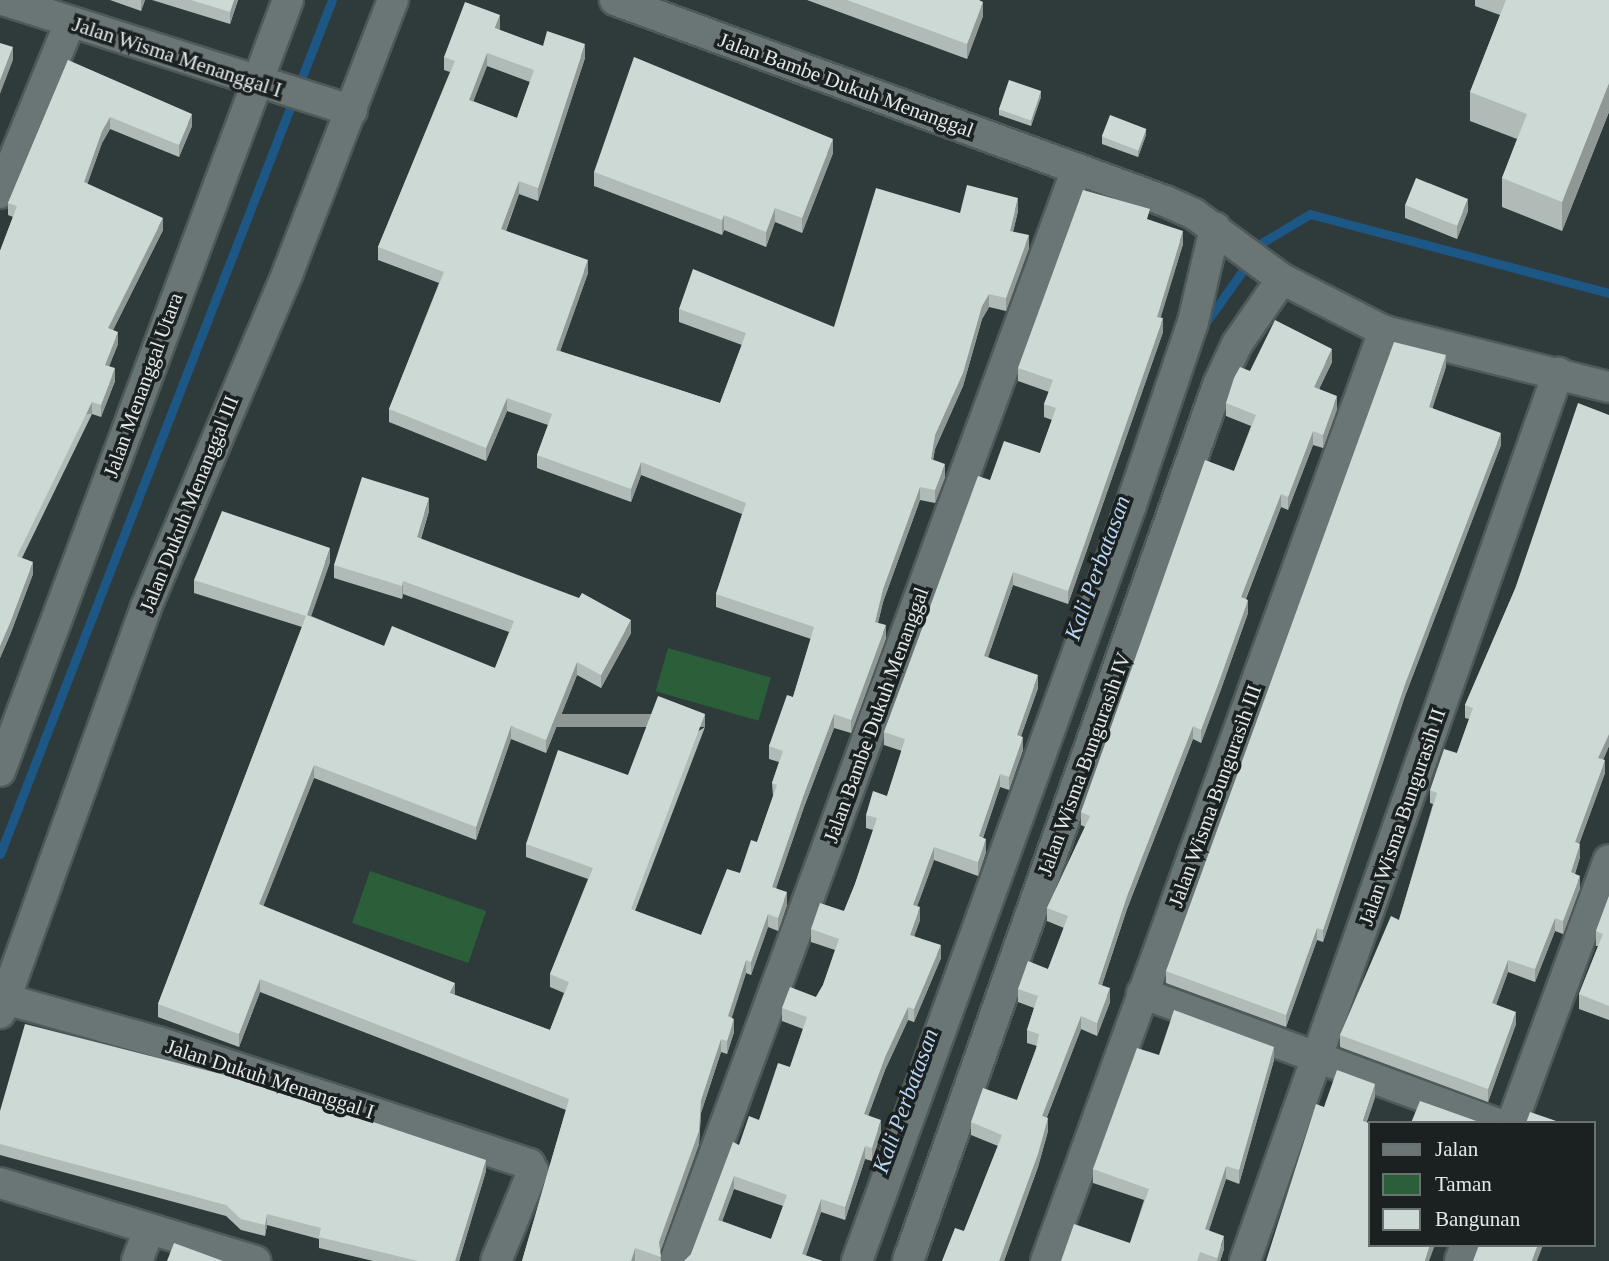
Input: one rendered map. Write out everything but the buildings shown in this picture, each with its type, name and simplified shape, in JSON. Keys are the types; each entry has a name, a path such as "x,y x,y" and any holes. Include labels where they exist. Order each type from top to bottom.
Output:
{"street":[{"name":"Jalan Wisma Menanggal I","path":"3,0 347,110"},
{"name":"Jalan Menanggal Utara","path":"0,771 262,85 289,0"},
{"name":"Jalan Dukuh Menanggal III","path":"2,1006 146,607 393,0"},
{"name":"Jalan Bambe Dukuh Menanggal","path":"615,0 1165,201 1217,230 1275,273 1384,331 1609,387"},
{"path":"1,187 70,22"},
{"name":"Jalan Bambe Dukuh Menanggal","path":"675,1261 1077,169"},
{"path":"857,1261 1130,508 1193,322 1217,230"},
{"name":"Jalan Wisma Bungurasih IV","path":"908,1261 1218,385 1275,273"},
{"name":"Jalan Wisma Bungurasih III","path":"1046,1261 1384,331"},
{"name":"Jalan Wisma Bungurasih II","path":"1245,1261 1558,373"},
{"path":"1513,1121 1609,860"},
{"path":"1142,993 1491,1121"},
{"name":"Jalan Dukuh Menanggal I","path":"2,1006 158,1042 533,1167 496,1261"},
{"path":"0,1183 148,1231 255,1261"},
{"path":"137,1261 148,1231"}],"green space":[{"path":"668,648 771,677 758,721 656,691"},
{"path":"370,871 486,911 468,963 352,923"}],"waterway":[{"path":"0,854 332,0"},
{"name":"Kali Perbatasan","path":"1207,321 1263,242 1310,214 1609,293"}]}
